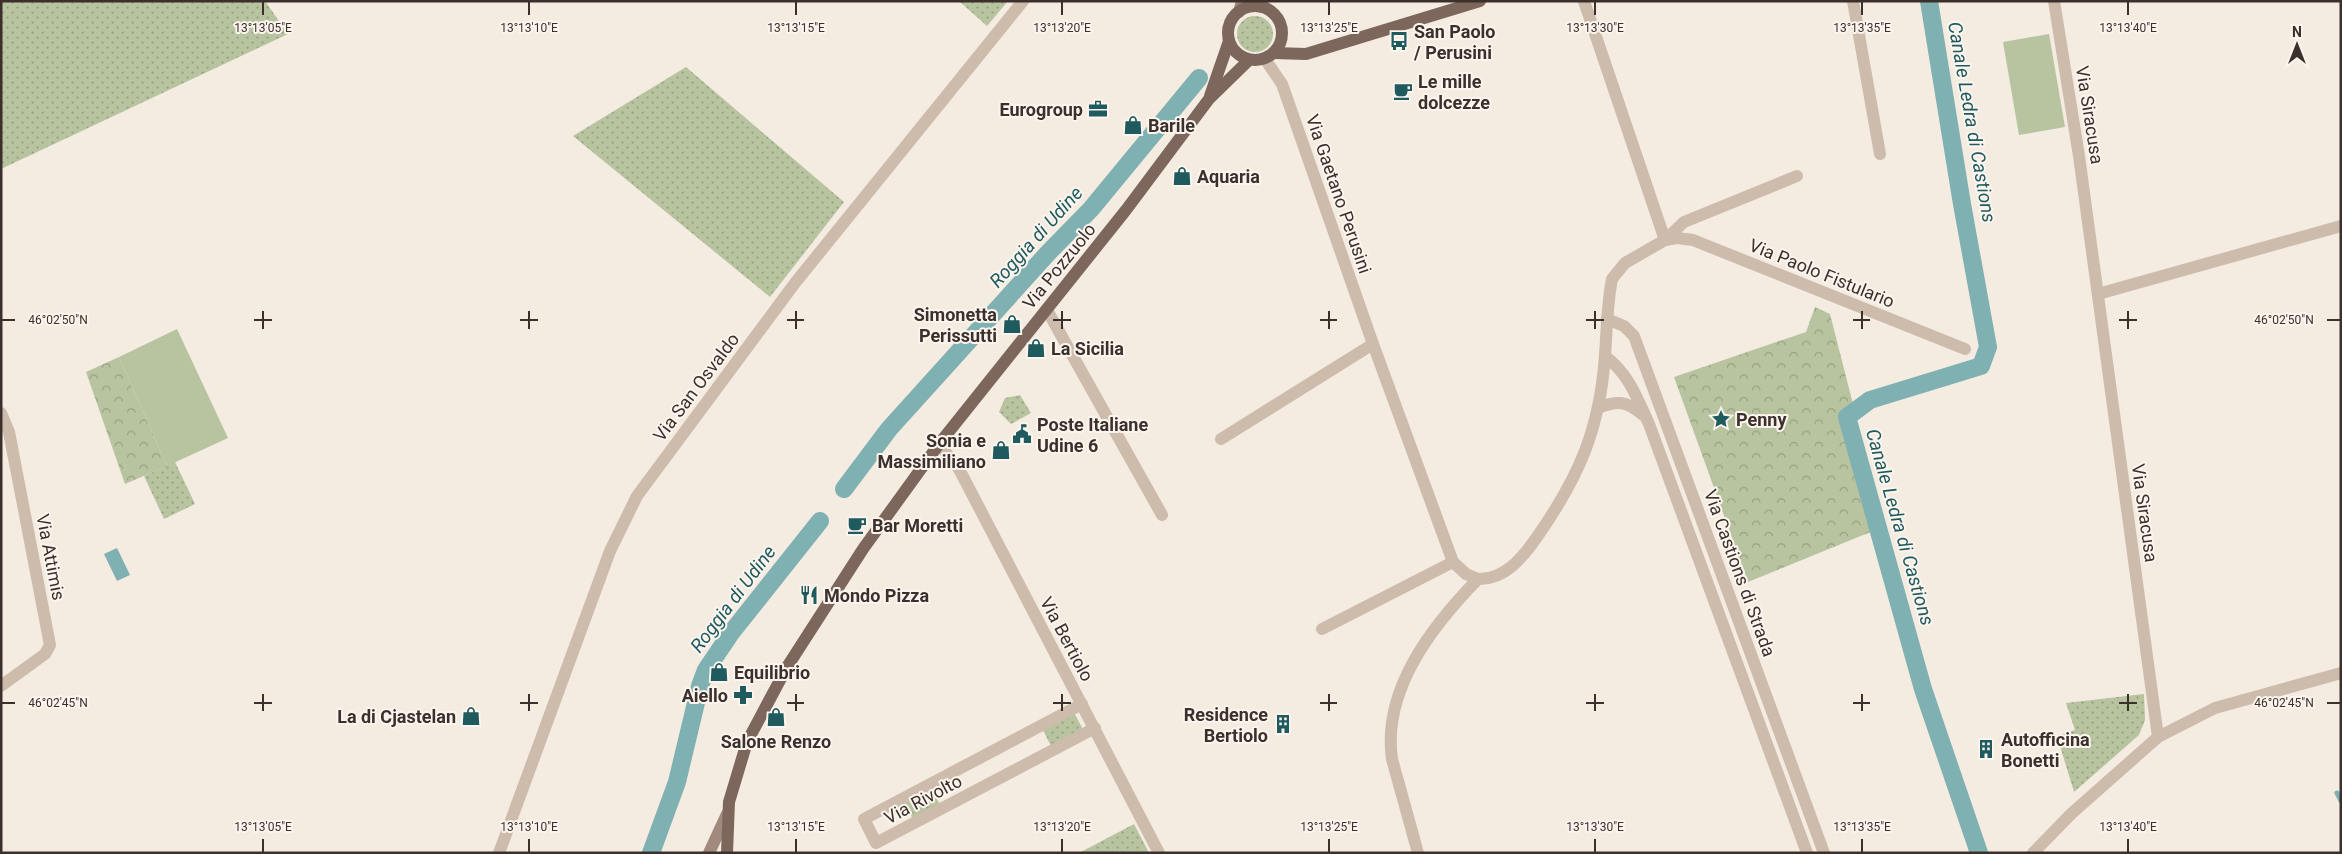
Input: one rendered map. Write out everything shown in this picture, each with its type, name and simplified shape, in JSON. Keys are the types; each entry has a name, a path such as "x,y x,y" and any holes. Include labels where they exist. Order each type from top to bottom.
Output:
{"main road":[{"path":"1276,1 1262,5 1240,7 1231,22 1229,41 1237,53 1249,60 1270,56 1306,54 1480,1"},
{"path":"1262,5 1275,14 1283,31 1281,43 1270,56"},
{"name":"Via Pozzuolo","path":"1209,98 1229,41"},
{"name":"Via Pozzuolo","path":"727,853 727,814 734,781 746,742 767,701 863,549 939,444 1126,210 1209,98 1249,60"}],"street":[{"name":"Via San Osvaldo","path":"498,853 610,551 637,496 795,283 1023,1"},
{"path":"1584,1 1665,240"},
{"path":"1853,1 1880,154"},
{"name":"Via Siracusa","path":"2054,1 2076,136 2158,737"},
{"name":"Via Gaetano Perusini","path":"1270,56 1282,84 1452,562"},
{"path":"1322,629 1452,562 1466,574 1478,579 1490,580 1512,566 1531,546 1559,506 1579,470 1598,408 1606,356 1607,319 1612,279 1616,272 1640,253 1665,240 1684,222 1797,176"},
{"path":"2098,294 2341,226"},
{"name":"Via Paolo Fistulario","path":"1665,240 1677,238 1693,240 1965,349"},
{"path":"1047,310 1162,515"},
{"name":"Via Castions di Strada","path":"1607,319 1624,326 1634,336 1824,853"},
{"path":"1221,438 1373,344"},
{"name":"Via Castions di Strada","path":"1606,356 1619,366 1630,382 1646,418 1807,853"},
{"path":"1598,408 1610,403 1625,402 1646,418"},
{"name":"Via Attimis","path":"1,413 9,432 50,645 48,650 39,659 1,686"},
{"name":"Via Bertiolo","path":"939,444 959,469 1159,853"},
{"path":"1418,853 1392,759 1389,743 1392,715 1403,683 1437,626 1478,579"},
{"path":"2034,853 2071,814 2158,737 2215,708 2341,672"},
{"name":"Via Rivolto","path":"1082,704 864,819 879,848 1094,728"},
{"name":"Via Pozzuolo","path":"710,853 727,814"}],"green space":[{"path":"1,1 265,1 288,34 1,169"},
{"path":"959,1 1008,1 987,26"},
{"path":"1255,16 1262,17 1268,21 1272,27 1272,41 1268,47 1262,51 1255,52 1248,51 1242,47 1238,41 1237,34 1238,27 1242,21 1248,17"},
{"path":"2049,34 2065,127 2019,135 2003,42"},
{"path":"686,67 844,202 770,297 573,136"},
{"path":"1815,307 1830,314 1853,404 1843,415 1873,531 1748,582 1674,377 1806,332"},
{"path":"177,329 228,438 167,466 119,357"},
{"path":"119,357 167,466 125,484 86,372"},
{"path":"1020,395 1031,413 1011,424 999,412 1005,398"},
{"path":"175,462 195,504 164,519 144,476"},
{"path":"2144,694 2145,720 2139,735 2074,792 2057,736 2075,730 2066,703"},
{"path":"1072,709 1085,733 1053,750 1041,726"},
{"path":"929,785 942,808 915,823 902,799"},
{"path":"1134,824 1149,853 1079,853"}],"water":[{"path":"117,548 130,575 117,581 104,554"}],"waterway":[{"name":"Canale Ledra di Castions","path":"1929,1 1962,204 1988,347 1981,366 1870,400 1847,417 1923,689 1979,853"},
{"name":"Roggia di Udine","path":"844,489 889,429 1048,253 1091,209 1199,78"},
{"name":"Roggia di Udine","path":"651,853 677,782 700,686 706,670 731,633 820,521"},
{"path":"2337,793 2341,801"}],"place":[{"name":"San Paolo / Perusini","path":"1399,41"},
{"name":"Le mille dolcezze","path":"1403,91"},
{"name":"Eurogroup","path":"1098,109"},
{"name":"Barile","path":"1133,125"},
{"name":"Aquaria","path":"1182,176"},
{"name":"Simonetta Perissutti","path":"1012,324"},
{"name":"La Sicilia","path":"1036,348"},
{"name":"Penny","path":"1721,419"},
{"name":"Poste Italiane Udine 6","path":"1022,434"},
{"name":"Sonia e Massimiliano","path":"1001,450"},
{"name":"Bar Moretti","path":"857,525"},
{"name":"Mondo Pizza","path":"809,595"},
{"name":"Equilibrio","path":"719,672"},
{"name":"Aiello","path":"743,695"},
{"name":"La di Cjastelan","path":"471,716"},
{"name":"Salone Renzo","path":"776,717"},
{"name":"Residence Bertiolo","path":"1283,724"},
{"name":"Autofficina Bonetti","path":"1986,749"}]}
